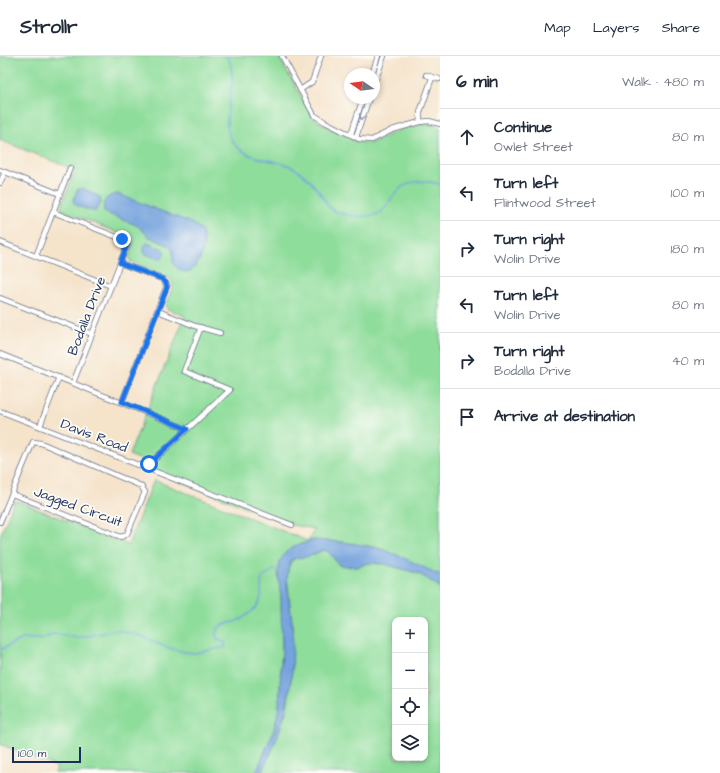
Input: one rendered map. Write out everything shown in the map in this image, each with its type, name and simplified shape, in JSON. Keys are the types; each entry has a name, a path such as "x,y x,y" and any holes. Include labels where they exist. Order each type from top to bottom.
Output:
{"street":[{"path":"282,56 308,106 318,118 356,137 364,140 370,140 399,127 420,122 429,121 440,124"},
{"path":"300,90 312,82 321,56"},
{"path":"374,68 378,56"},
{"path":"380,68 384,56"},
{"path":"426,75 439,79"},
{"path":"420,122 420,112 432,78"},
{"path":"351,134 361,104"},
{"path":"356,137 366,104"},
{"path":"36,256 70,168"},
{"path":"0,183 2,171 60,194"},
{"name":"Bodalla Drive","path":"53,212 124,240 127,247 73,383"},
{"path":"0,242 111,286"},
{"path":"120,263 166,283 166,289 158,311 122,402"},
{"path":"0,298 92,334"},
{"path":"158,311 220,333"},
{"path":"145,468 230,390 184,372 201,327"},
{"path":"0,354 187,429"},
{"path":"40,426 59,377"},
{"name":"Davis Road","path":"0,411 292,525"},
{"name":"Jagged Circuit","path":"0,522 33,442 41,443 141,486 145,492 127,534 121,537 12,494"}],"green space":[{"path":"0,56 278,56 313,117 322,124 358,142 371,143 399,130 423,124 430,124 440,127 440,575 378,548 342,542 313,540 278,573 281,598 282,646 279,708 274,730 256,773 55,773 57,767 0,744 0,536 14,502 17,501 128,545 154,480 308,541 315,529 292,525 145,468 149,463 129,455 185,316 167,309 166,306 173,286 171,279 130,261 129,258 133,245 130,238 62,210 61,207 75,170 0,140"},
{"path":"323,550 328,551 339,565 357,567 367,563 385,564 420,574 440,587 440,773 261,773 287,710 292,671 292,623 287,575 290,563 297,557 310,556"}],"water":[{"path":"83,188 100,197 101,203 95,212 77,206 73,202 77,190"},
{"path":"118,194 194,224 201,230 204,246 202,255 193,269 187,272 180,270 173,263 173,252 170,246 149,237 138,226 104,212 104,204 106,199"},
{"path":"147,243 163,249 165,253 162,259 158,259 144,253 144,246"},
{"path":"313,540 361,545 393,553 440,575 440,587 420,574 385,564 367,563 357,567 339,565 328,551 323,550 310,556 292,559 289,565 287,581 293,640 291,684 282,724 273,749 261,773 256,773 274,730 279,708 282,646 281,598 278,573 280,561 286,552 297,545"}],"waterway":[{"path":"227,56 231,66 232,77 227,120 231,139 243,152 258,158 282,163 299,171 307,178 321,194 328,206 335,212 349,215 372,216 381,212 392,197 403,186 421,181 440,184"},
{"path":"0,650 22,639 42,639 55,634 78,638 117,630 141,636 165,647 185,652 195,653 226,647 224,641 218,639 216,636 218,629 221,626 240,620 252,611 260,600 262,578 274,570 279,570"}],"route":[{"path":"122,239 127,245 120,263 162,279 166,283 167,287 122,402 187,429 149,464"}]}
